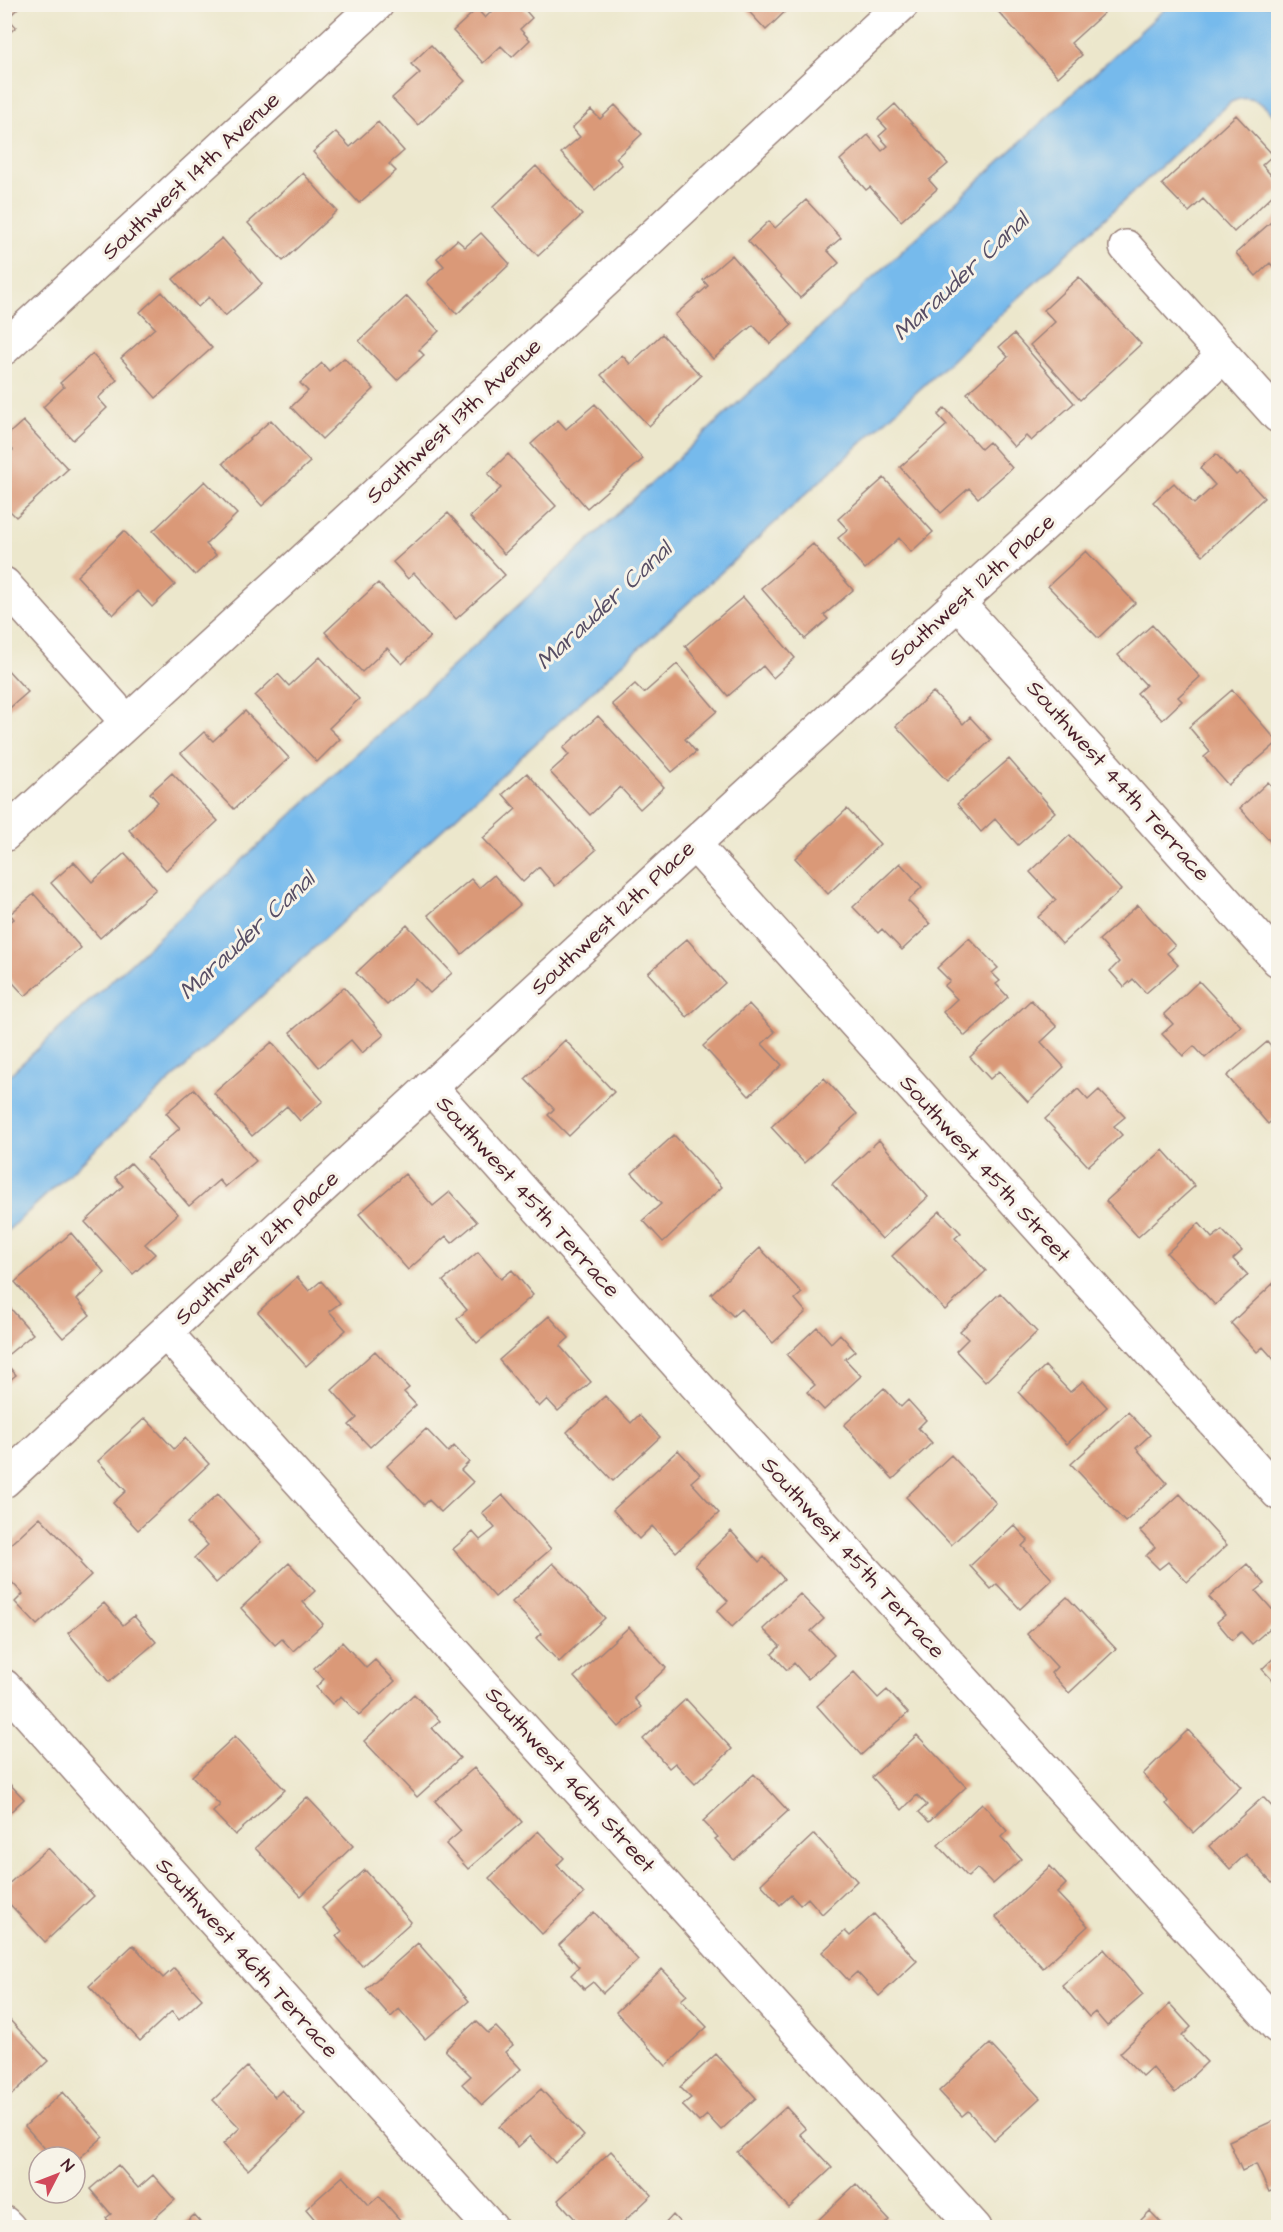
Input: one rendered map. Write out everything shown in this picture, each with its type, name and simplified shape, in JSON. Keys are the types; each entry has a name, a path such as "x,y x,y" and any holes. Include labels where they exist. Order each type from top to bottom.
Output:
{"street":[{"name":"Southwest 14th Avenue","path":"4,348 377,4"},
{"name":"Southwest 13th Avenue","path":"4,835 387,484 903,4"},
{"path":"1126,246 1278,416"},
{"name":"Southwest 12th Place","path":"4,1480 1083,489 1223,356"},
{"path":"4,584 127,722"},
{"name":"Southwest 44th Terrace","path":"957,603 1278,960"},
{"name":"Southwest 45th Street","path":"694,844 1278,1493"},
{"name":"Southwest 45th Terrace","path":"430,1087 705,1395 1278,2027"},
{"name":"Southwest 46th Street","path":"166,1333 975,2228"},
{"name":"Southwest 46th Terrace","path":"4,1686 491,2228"},
{"path":"4,2223 9,2228"}],"water":[{"name":"Marauder Canal","path":"1170,4 1278,5 1278,120 1268,109 1252,99 1245,98 1231,102 5,1233 5,1079"}],"building":[{"path":"4,4 22,4 8,18 16,27 4,38"},
{"path":"499,4 520,4 532,18 520,29 530,40 512,57 501,46 483,63 453,31 477,9 485,18"},
{"path":"742,4 793,4 766,30"},
{"path":"995,4 1096,4 1104,13 1071,43 1082,55 1058,77 993,6"},
{"path":"431,45 465,81 418,125 392,98 420,73 411,64"},
{"path":"895,104 948,164 929,180 937,189 901,221 870,187 866,190 840,160 868,135 882,151 888,146 879,136 887,129 878,119"},
{"path":"615,105 642,134 616,158 622,165 595,190 561,153 580,137 572,128 591,110 600,119"},
{"path":"1236,115 1273,155 1262,165 1278,183 1278,190 1234,232 1203,199 1189,212 1162,184"},
{"path":"378,122 404,151 389,164 396,171 359,203 313,152 336,132 350,147"},
{"path":"536,166 582,215 538,256 493,207"},
{"path":"303,173 337,211 283,261 248,223"},
{"path":"806,200 841,238 827,250 839,263 800,298 748,241 769,221 775,228"},
{"path":"1278,216 1278,272 1270,263 1256,276 1236,253"},
{"path":"481,233 510,264 457,314 427,282 444,266 437,258 457,240 465,247"},
{"path":"222,238 262,284 225,316 209,297 198,307 173,279"},
{"path":"732,255 792,325 770,344 753,325 713,359 675,315 708,286 703,280"},
{"path":"1079,277 1141,344 1080,400 1030,345 1055,322 1044,310"},
{"path":"162,292 212,348 156,398 121,358 155,328 140,312"},
{"path":"407,296 439,331 419,350 424,355 397,380 359,341"},
{"path":"662,334 701,376 649,426 601,375 622,355 630,364"},
{"path":"1014,334 1074,403 1031,441 1026,436 1014,447 967,393 1008,357 999,347"},
{"path":"92,354 117,380 98,398 107,408 73,440 43,407 64,387 60,383"},
{"path":"344,358 374,389 322,439 291,407 308,391 300,383 322,363 329,371"},
{"path":"595,404 643,459 587,508 531,444 558,420 566,429"},
{"path":"945,408 981,449 989,442 1012,468 978,498 969,488 941,513 900,467 947,425 938,415"},
{"path":"271,420 310,462 262,506 223,463"},
{"path":"23,421 68,469 16,517 4,505 4,458 13,450 4,438"},
{"path":"508,454 556,506 504,554 470,517 501,488 488,474"},
{"path":"1216,454 1236,475 1240,472 1264,498 1203,555 1153,502 1174,483 1194,504 1215,485 1200,468"},
{"path":"884,478 933,532 911,552 899,538 865,569 838,538 848,530 838,519"},
{"path":"205,481 237,514 206,544 216,555 195,575 153,531"},
{"path":"448,513 505,575 456,619 414,573 408,579 393,562"},
{"path":"124,531 175,585 152,607 137,591 113,615 77,576"},
{"path":"813,544 853,590 824,615 828,619 805,639 761,588"},
{"path":"1086,551 1135,603 1098,638 1048,586"},
{"path":"378,583 430,637 402,664 387,648 362,672 325,632"},
{"path":"743,597 795,658 773,678 763,666 728,696 685,646"},
{"path":"1152,625 1200,677 1178,697 1182,701 1162,720 1137,693 1146,685 1118,655"},
{"path":"320,657 359,699 329,728 340,739 317,762 255,696 278,674 289,686"},
{"path":"677,664 717,711 685,739 696,752 672,772 612,704 635,684 644,693"},
{"path":"4,666 28,692 4,713"},
{"path":"1232,690 1278,742 1228,785 1204,757 1210,752 1189,727"},
{"path":"933,692 963,724 970,717 991,740 947,781 896,726"},
{"path":"245,711 289,758 234,809 181,753 204,732 213,741"},
{"path":"598,716 664,787 640,809 620,787 590,815 550,772 569,755 563,748"},
{"path":"4,726 10,733 4,738"},
{"path":"1009,759 1055,812 1018,845 995,819 981,832 957,804"},
{"path":"172,773 218,821 166,870 129,830 158,802 150,793"},
{"path":"527,773 596,850 555,886 539,867 523,882 483,838 516,809 503,794"},
{"path":"1268,782 1278,794 1278,850 1240,808"},
{"path":"847,809 880,844 828,894 795,858"},
{"path":"1070,835 1121,890 1062,944 1038,917 1056,900 1030,872"},
{"path":"125,853 156,889 100,938 51,883 74,862 92,882"},
{"path":"900,863 922,887 908,901 930,924 902,950 882,929 878,933 853,907"},
{"path":"494,875 520,905 462,954 428,915 471,879 479,888"},
{"path":"34,894 81,948 25,996 4,973 4,926 14,919 10,914"},
{"path":"1138,905 1175,946 1167,953 1178,965 1146,993 1133,979 1124,987 1110,971 1119,962 1099,940"},
{"path":"407,925 452,973 430,993 416,979 387,1005 356,973"},
{"path":"969,938 998,968 992,973 1000,981 996,984 1008,997 965,1036 943,1012 957,999 944,986 950,981 937,968"},
{"path":"687,939 725,983 687,1017 648,973"},
{"path":"1199,981 1241,1026 1205,1058 1194,1046 1183,1056 1162,1034 1173,1024 1164,1014"},
{"path":"344,987 384,1035 362,1053 351,1040 319,1067 290,1032"},
{"path":"1031,1000 1057,1027 1041,1042 1064,1067 1028,1102 999,1071 990,1079 970,1057"},
{"path":"749,1004 775,1032 762,1044 782,1065 749,1096 703,1046"},
{"path":"565,1040 614,1092 569,1136 548,1115 554,1109 525,1079"},
{"path":"272,1042 323,1101 300,1121 287,1106 252,1136 214,1093"},
{"path":"1267,1042 1278,1055 1278,1115 1268,1124 1227,1076"},
{"path":"824,1078 857,1114 804,1163 771,1127"},
{"path":"194,1089 256,1161 225,1187 219,1180 189,1206 147,1157 180,1128 166,1113"},
{"path":"1078,1089 1088,1100 1099,1090 1125,1117 1114,1126 1122,1135 1088,1166 1045,1119"},
{"path":"674,1135 722,1187 663,1242 643,1220 661,1204 632,1173"},
{"path":"879,1140 928,1197 882,1239 832,1184"},
{"path":"1163,1150 1195,1186 1138,1237 1106,1201"},
{"path":"131,1163 178,1214 145,1244 155,1254 133,1274 85,1222 123,1186 115,1177"},
{"path":"405,1174 433,1206 450,1192 477,1222 452,1243 446,1236 408,1270 359,1214"},
{"path":"940,1211 961,1233 955,1238 986,1271 945,1310 892,1256"},
{"path":"1199,1223 1212,1238 1222,1230 1242,1251 1233,1259 1248,1275 1215,1305 1167,1253"},
{"path":"71,1233 105,1273 77,1299 90,1315 63,1338 15,1282"},
{"path":"760,1248 802,1293 795,1299 806,1312 773,1343 741,1309 733,1316 711,1294"},
{"path":"478,1252 501,1279 512,1270 533,1295 477,1343 457,1319 467,1310 443,1281"},
{"path":"297,1277 309,1291 321,1281 340,1303 329,1311 346,1330 306,1366 258,1312"},
{"path":"1278,1279 1278,1364 1263,1347 1257,1352 1231,1323"},
{"path":"1000,1293 1037,1332 985,1382 956,1351 968,1339 960,1331"},
{"path":"4,1301 33,1334 4,1358"},
{"path":"549,1316 569,1338 560,1346 591,1382 558,1411 547,1399 539,1407 499,1360"},
{"path":"817,1327 831,1343 840,1334 855,1351 845,1359 861,1376 824,1410 807,1392 815,1385 787,1355"},
{"path":"375,1351 409,1388 404,1392 416,1405 370,1447 349,1425 357,1418 332,1390"},
{"path":"4,1361 16,1375 4,1385"},
{"path":"1045,1366 1070,1392 1083,1381 1107,1407 1067,1444 1018,1392"},
{"path":"884,1388 901,1407 908,1400 926,1420 918,1428 932,1443 893,1479 844,1425"},
{"path":"605,1396 631,1423 639,1415 660,1437 613,1481 567,1432"},
{"path":"1128,1412 1150,1435 1136,1448 1167,1483 1125,1522 1071,1464"},
{"path":"145,1418 174,1449 185,1438 209,1464 138,1530 113,1503 126,1491 98,1461"},
{"path":"426,1429 448,1452 454,1446 469,1462 461,1470 473,1482 441,1512 429,1500 424,1505 387,1466"},
{"path":"678,1450 700,1474 691,1482 719,1513 676,1552 652,1526 639,1539 613,1510"},
{"path":"951,1455 996,1503 951,1545 906,1497"},
{"path":"218,1494 261,1542 216,1583 194,1558 208,1545 187,1523"},
{"path":"1180,1494 1227,1545 1187,1582 1168,1562 1159,1569 1146,1556 1155,1547 1140,1531"},
{"path":"503,1495 551,1549 495,1597 453,1549 473,1532 480,1540 495,1528 482,1513"},
{"path":"40,1517 82,1561 80,1563 91,1575 37,1625 15,1602 23,1594 4,1574 4,1550"},
{"path":"1014,1525 1028,1540 1022,1546 1052,1579 1020,1609 997,1584 991,1589 970,1566"},
{"path":"731,1531 759,1562 764,1557 784,1579 732,1627 717,1611 728,1601 695,1565"},
{"path":"289,1563 315,1591 303,1602 323,1624 293,1651 282,1639 275,1645 241,1608"},
{"path":"553,1563 605,1618 559,1662 536,1638 542,1634 512,1602"},
{"path":"1247,1564 1265,1584 1256,1591 1278,1616 1278,1621 1252,1644 1241,1632 1232,1640 1217,1622 1225,1615 1209,1597"},
{"path":"800,1594 824,1619 811,1631 834,1655 808,1679 794,1663 787,1670 772,1654 780,1646 763,1629"},
{"path":"1067,1597 1116,1649 1069,1693 1051,1673 1057,1667 1027,1634"},
{"path":"104,1603 123,1625 134,1616 156,1642 109,1682 68,1633"},
{"path":"629,1627 666,1668 634,1698 641,1707 619,1727 574,1677"},
{"path":"342,1642 366,1668 375,1660 395,1681 359,1715 341,1696 332,1704 316,1687 324,1679 314,1668"},
{"path":"1278,1654 1278,1686 1262,1669"},
{"path":"854,1672 878,1698 887,1690 908,1713 861,1755 817,1706"},
{"path":"414,1694 440,1721 432,1728 460,1758 417,1797 364,1741"},
{"path":"686,1699 732,1749 695,1784 675,1763 669,1768 643,1739"},
{"path":"1188,1730 1241,1787 1193,1833 1166,1804 1168,1801 1143,1774"},
{"path":"917,1735 966,1787 929,1822 919,1812 927,1805 917,1795 902,1810 872,1777"},
{"path":"235,1736 285,1790 235,1835 213,1812 220,1805 192,1776"},
{"path":"474,1768 522,1822 468,1869 446,1844 461,1831 435,1801"},
{"path":"754,1774 788,1811 734,1860 715,1839 718,1837 703,1821"},
{"path":"6,1780 24,1799 4,1818 4,1781"},
{"path":"307,1797 353,1846 301,1896 255,1848"},
{"path":"1263,1797 1278,1813 1278,1878 1272,1883 1246,1854 1230,1869 1209,1846"},
{"path":"982,1803 1007,1831 1001,1837 1021,1859 993,1884 977,1868 968,1877 938,1845"},
{"path":"538,1831 564,1858 557,1865 584,1894 542,1934 489,1878"},
{"path":"814,1834 857,1881 822,1914 808,1898 800,1905 791,1895 780,1905 761,1884"},
{"path":"48,1848 94,1896 45,1942 4,1898 4,1888"},
{"path":"1050,1866 1066,1884 1057,1893 1088,1926 1043,1968 996,1917"},
{"path":"365,1870 411,1922 362,1966 336,1936 342,1931 322,1908"},
{"path":"594,1912 638,1960 603,1993 593,1982 584,1989 571,1975 579,1967 559,1945"},
{"path":"874,1914 917,1961 879,1996 857,1972 848,1980 822,1952 845,1931 850,1936"},
{"path":"418,1943 469,2001 425,2039 399,2009 391,2017 366,1989"},
{"path":"133,1945 163,1978 174,1968 202,1999 179,2020 172,2011 140,2041 89,1986"},
{"path":"1104,1949 1143,1995 1107,2026 1095,2012 1089,2017 1062,1985"},
{"path":"662,1969 687,1995 681,2000 707,2027 666,2066 616,2012"},
{"path":"1170,2004 1191,2027 1182,2036 1207,2062 1175,2093 1152,2067 1142,2076 1120,2053"},
{"path":"7,2017 48,2061 4,2102 4,2019"},
{"path":"476,2021 488,2033 496,2027 513,2045 505,2052 521,2069 482,2105 462,2084 471,2076 445,2050"},
{"path":"990,2044 1040,2098 994,2140 968,2111 962,2116 939,2091"},
{"path":"716,2054 756,2098 721,2130 707,2115 699,2122 682,2105 691,2098 680,2087"},
{"path":"247,2067 275,2097 282,2090 305,2115 248,2170 223,2144 240,2128 213,2100"},
{"path":"541,2089 584,2136 555,2163 530,2136 518,2147 499,2127"},
{"path":"63,2092 103,2137 87,2151 87,2145 42,2145 25,2126"},
{"path":"786,2107 806,2129 800,2134 832,2168 789,2208 737,2152"},
{"path":"1277,2119 1278,2188 1269,2192 1256,2164 1242,2171 1229,2141"},
{"path":"611,2151 652,2195 617,2228 583,2228 558,2200"},
{"path":"118,2165 138,2188 153,2175 175,2200 143,2228 114,2228 106,2218 111,2214 90,2189"},
{"path":"343,2176 369,2205 379,2196 400,2220 391,2228 322,2228 306,2209"},
{"path":"856,2184 889,2220 881,2228 810,2228"},
{"path":"1150,2211 1166,2228 1133,2228"},
{"path":"194,2215 205,2228 180,2228"},
{"path":"673,2215 685,2228 661,2228"}]}
